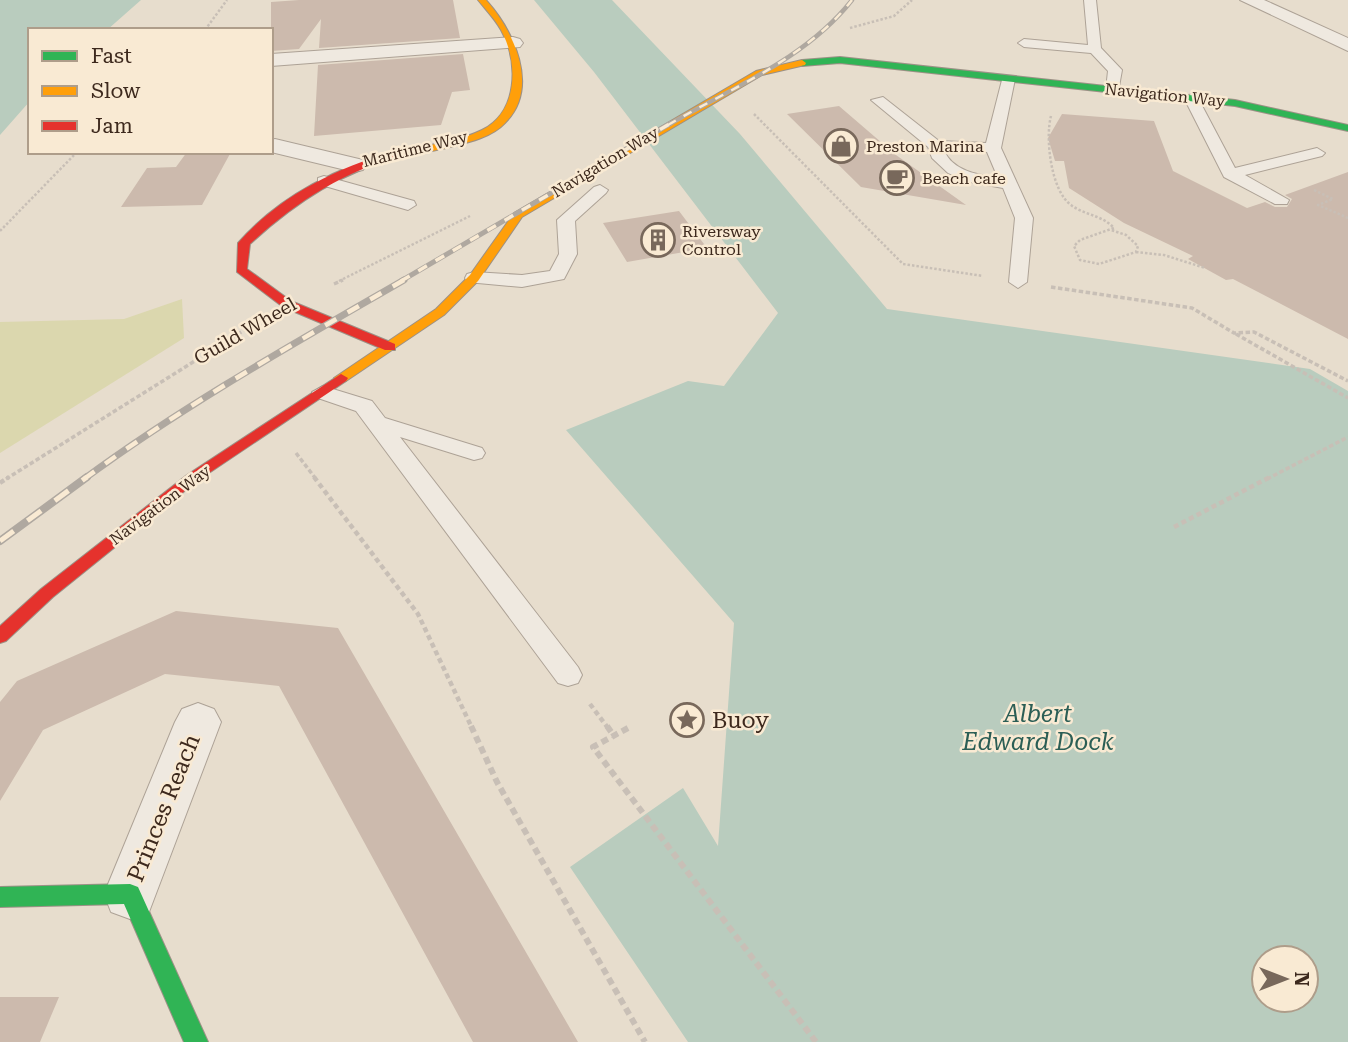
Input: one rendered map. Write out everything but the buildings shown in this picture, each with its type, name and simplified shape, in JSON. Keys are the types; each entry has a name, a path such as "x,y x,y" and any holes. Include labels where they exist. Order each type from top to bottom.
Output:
{"street":[{"name":"Maritime Way","path":"390,347 287,304 240,270 244,243 292,198 354,164 439,146 490,129 507,116 517,81 518,60 513,43 497,15 482,0"},
{"path":"1249,0 1348,45"},
{"path":"273,60 513,43"},
{"name":"Navigation Way","path":"0,636 47,593 192,478 440,312 474,278 518,215 731,88 773,67 840,60 1191,98 1279,110 1348,128"},
{"path":"275,146 354,164"},
{"name":"Princes Reach","path":"196,1042 130,894 198,722"},
{"name":"Princes Reach","path":"0,897 130,894"}],"lane":[{"path":"1090,0 1095,50 1115,70 1113,89"},
{"path":"1024,43 1095,50"},
{"path":"1008,79 993,149 1024,218 1018,282"},
{"path":"1191,98 1230,174 1281,200"},
{"path":"878,100 935,145 993,149"},
{"path":"935,145 936,152 951,169 987,183 1009,184"},
{"path":"1230,174 1317,153"},
{"path":"324,181 408,205"},
{"path":"474,278 522,281 557,275 568,254 566,220 600,190"},
{"path":"323,391 364,406 568,675"},
{"path":"377,423 474,453"}],"path":[{"path":"206,28 227,0"},
{"path":"841,32 862,23 894,16 912,0"},
{"path":"1054,112 1049,120 1047,145 1059,190 1067,203 1109,222 1114,228 1111,230"},
{"path":"0,232 75,154"},
{"path":"1304,186 1333,199 1318,205 1348,218"},
{"name":"Guild Wheel","path":"0,484 93,422 287,304 326,288 471,215"},
{"path":"1136,252 1138,246 1133,240 1111,230 1080,240 1074,246 1080,260 1099,264 1136,252 1177,258 1205,268"},
{"path":"1234,333 1348,398"},
{"path":"1174,527 1348,438"},
{"path":"293,449 418,614 497,782 645,1042"},
{"path":"628,728 593,747 816,1042"}],"shaded area":[{"path":"182,299 184,338 0,453 0,322 124,319"}],"water":[{"path":"0,0 141,0 109,28 28,28 28,103 0,135"},
{"name":"Albert Edward Dock","path":"534,0 612,0 740,134 887,309 1310,369 1348,391 1348,1042 688,1042 570,867 683,788 718,846 734,623 566,430 688,381 724,386 778,313 594,72"}],"railway":[{"path":"668,125 790,56 833,21 852,0"},
{"path":"401,281 671,123"},
{"path":"84,479 201,400 404,280"},
{"path":"0,541 87,477"}],"traffic: fast":[{"path":"802,63 840,60 1235,103 1348,128"},
{"path":"0,897 130,894 196,1042"}],"traffic: slow":[{"path":"401,153 449,144 484,133 499,124 509,112 517,78 514,53 499,20 482,0"},
{"path":"341,378 440,312 474,278 518,215 759,73 802,63"}],"traffic: jam":[{"path":"390,347 287,304 241,270 244,243 279,212 316,186 356,166 401,153"},
{"path":"0,636 47,593 192,478 341,378"}],"place":[{"name":"Preston Marina","path":"841,146"},
{"name":"Beach cafe","path":"897,178"},
{"name":"Riversway Control","path":"658,240"},
{"name":"Buoy","path":"687,720"}]}
